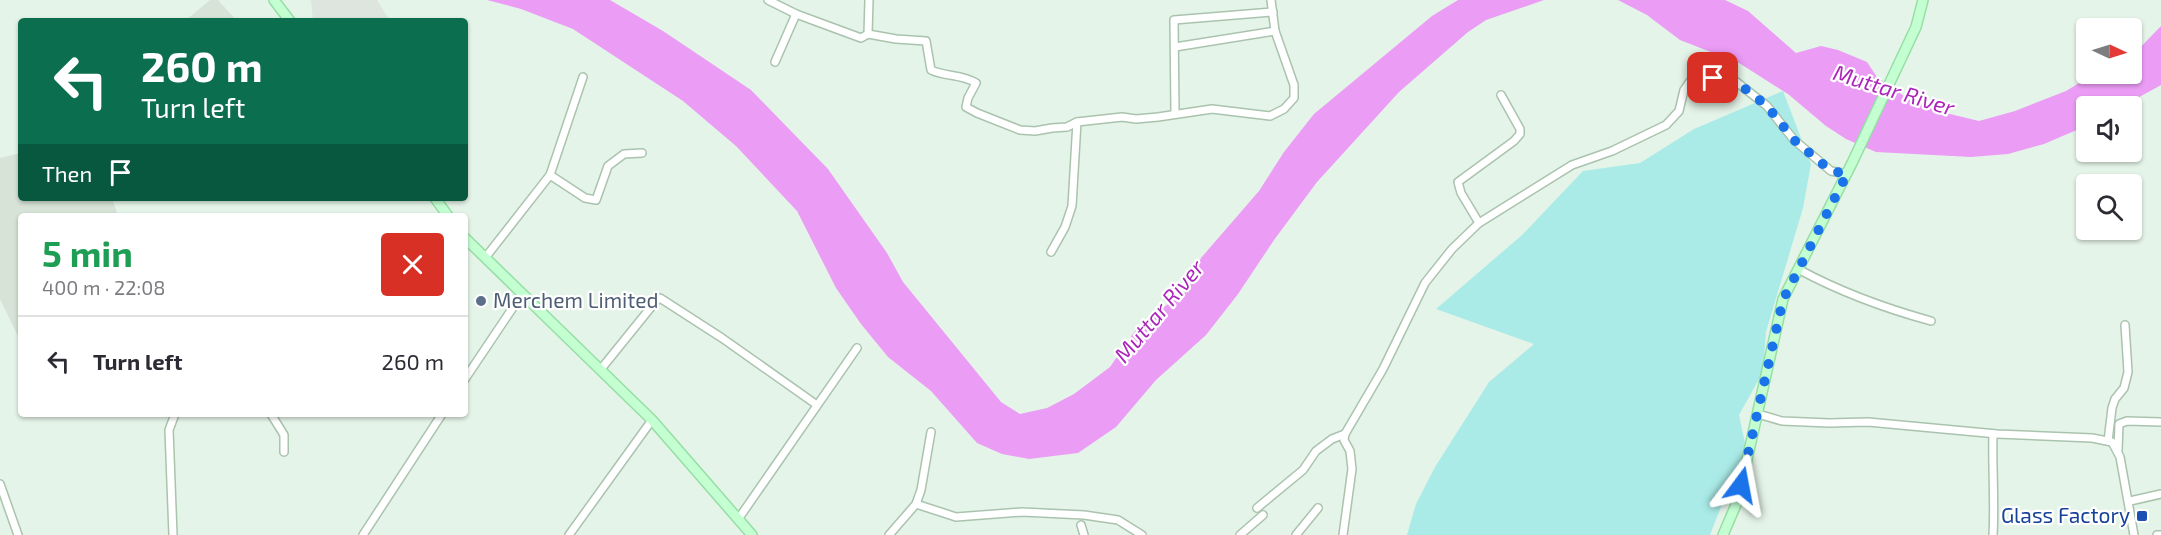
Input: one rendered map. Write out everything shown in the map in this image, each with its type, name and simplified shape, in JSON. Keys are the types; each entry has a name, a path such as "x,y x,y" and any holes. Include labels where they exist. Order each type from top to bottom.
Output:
{"main road":[{"path":"274,0 288,18"},
{"path":"1723,535 1737,500 1783,300 1847,174 1916,27 1923,0"},
{"path":"468,241 652,420 752,535"}],"street":[{"path":"768,0 796,14 861,38 868,34 926,41 931,70 941,75 966,77 976,83 966,107 988,119 1020,130 1035,131 1067,127 1077,122 1122,117 1136,119 1158,117 1212,109 1270,116 1284,109 1294,98 1294,85 1275,31 1271,0"},
{"path":"868,34 869,0"},
{"path":"1175,113 1174,20 1273,12"},
{"path":"775,62 796,14"},
{"path":"1175,47 1275,31"},
{"path":"485,258 550,175 582,77"},
{"path":"1343,535 1353,468 1350,451 1344,440 1345,434 1383,369 1425,283 1452,249 1479,223 1572,165 1612,151 1666,125 1679,111 1684,90 1693,77 1734,80 1767,106 1794,140 1831,171 1847,174"},
{"path":"1479,223 1461,193 1458,182 1514,141 1520,134 1520,129 1501,95"},
{"path":"1051,252 1065,227 1072,206 1077,122"},
{"path":"550,175 585,198 596,200 608,166 624,154 642,153"},
{"path":"1798,269 1838,290 1891,310 1931,321"},
{"path":"468,375 522,294"},
{"path":"601,369 660,298 722,338 817,405"},
{"path":"2108,441 2112,408 2115,399 2124,388 2128,372 2125,325"},
{"path":"738,518 856,348"},
{"path":"1758,414 1782,421 1868,422 1993,434 2092,438 2112,442 2118,453 2130,501 2134,535"},
{"path":"173,535 169,430 174,417"},
{"path":"273,417 284,435 284,453"},
{"path":"363,535 440,417"},
{"path":"568,535 652,420"},
{"path":"2118,453 2119,424 2127,421 2161,422"},
{"path":"889,535 916,504 921,490 931,432"},
{"path":"1257,508 1303,470 1316,451 1332,439 1345,434"},
{"path":"1993,434 1991,472 1995,502 1993,535"},
{"path":"0,484 18,535"},
{"path":"2130,501 2161,494"},
{"path":"916,504 956,517 1022,512 1084,514 1118,520 1142,535"},
{"path":"1296,535 1318,508"},
{"path":"1240,535 1263,515"},
{"path":"1081,525 1084,535"}],"shaded area":[{"path":"210,0 218,0 234,18 189,18"},
{"path":"311,0 377,0 388,18 313,18"},
{"path":"1783,91 1811,164 1803,208 1766,332 1763,372 1739,415 1745,443 1744,470 1725,481 1724,499 1710,535 1407,535 1416,504 1435,467 1489,382 1534,344 1436,309 1522,235 1583,171 1640,163 1694,129"},
{"path":"18,154 18,201 113,201 117,213 18,213 18,336 0,299 0,158"}],"water":[{"name":"Muttar River","path":"487,0 610,0 663,31 751,90 828,169 887,253 903,282 1001,402 1020,414 1047,408 1074,394 1110,367 1135,331 1156,312 1184,294 1201,258 1259,191 1284,152 1314,114 1432,16 1458,0 1544,0 1486,20 1468,32 1399,92 1317,182 1238,294 1206,335 1156,380 1116,427 1078,453 1029,459 1002,454 977,443 931,391 888,357 836,288 797,211 736,146 683,101 573,29 521,9"},
{"name":"Muttar River","path":"1618,0 1725,0 1748,11 1796,53 1821,46 1838,50 1867,62 1877,77 1911,101 1979,121 2015,111 2066,91 2078,84 2142,84 2142,46 2161,26 2161,85 2141,96 2076,96 2076,130 2044,144 2008,154 1971,157 1876,152 1846,139 1826,126 1788,94 1739,63 1680,40 1647,15"}],"place":[{"name":"Merchem Limited","path":"481,301"},
{"name":"Glass Factory","path":"2142,516"}],"route":[{"path":"1713,78 1734,80 1767,106 1794,140 1831,171 1847,174 1783,300 1741,485"}]}
